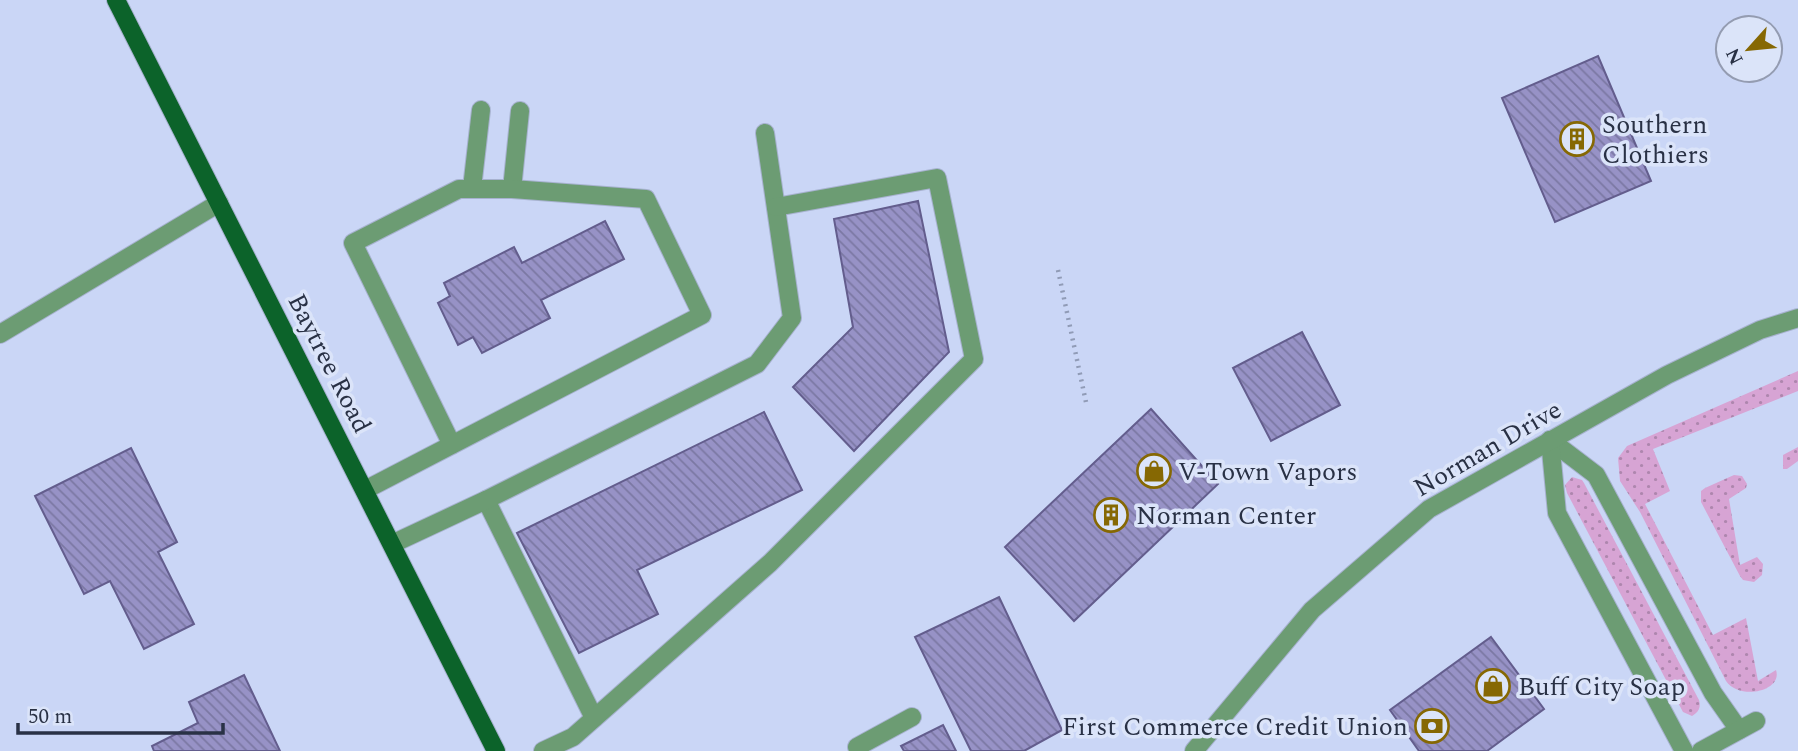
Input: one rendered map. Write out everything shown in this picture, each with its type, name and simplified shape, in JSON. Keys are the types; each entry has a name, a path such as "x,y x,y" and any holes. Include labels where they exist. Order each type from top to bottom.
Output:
{"main road":[{"name":"Baytree Road","path":"116,0 496,751"}],"street":[{"path":"472,188 481,110"},
{"path":"512,189 520,111"},
{"path":"392,544 486,500 757,363 792,318 765,133"},
{"path":"543,751 573,737 770,563 974,359 937,178 776,207"},
{"path":"365,490 452,445 702,315 646,199 512,189 459,189 353,243 452,445"},
{"path":"0,334 219,203"},
{"name":"Norman Drive","path":"1194,751 1312,610 1429,509 1667,375 1760,330 1798,318"},
{"path":"1550,440 1596,475 1713,693 1739,730"},
{"path":"1550,440 1558,513 1684,751"},
{"path":"486,500 594,718"},
{"path":"859,751 857,747 912,717"},
{"path":"1710,749 1756,721"}],"path":[{"path":"1058,270 1087,407"}],"shaded area":[{"path":"1798,371 1798,391 1653,449 1670,491 1645,504 1713,635 1746,618 1758,681 1776,670 1773,683 1767,688 1741,691 1726,681 1640,512 1620,481 1618,458 1627,446"},
{"path":"1798,447 1798,461 1783,469 1783,455"},
{"path":"1734,475 1742,476 1747,484 1746,488 1729,499 1740,565 1757,557 1763,564 1762,575 1754,582 1743,580 1740,576 1701,502 1701,491"},
{"path":"1572,477 1584,483 1699,700 1699,709 1692,716 1683,712 1567,493 1565,485"}],"building":[{"name":"Southern Clothiers","path":"1598,56 1651,181 1555,222 1502,98"},
{"path":"918,201 949,352 854,451 793,387 853,327 834,219"},
{"path":"605,221 624,259 541,300 550,318 482,353 473,337 458,345 438,303 450,296 444,283 514,247 522,263"},
{"path":"1302,332 1340,405 1271,441 1233,368"},
{"name":"Norman Center","path":"1151,409 1218,484 1074,621 1005,547"},
{"path":"764,412 802,490 637,570 658,614 579,653 517,533"},
{"path":"131,448 177,542 158,552 194,624 144,649 110,581 84,594 35,496"},
{"path":"999,597 1062,730 1024,751 971,751 915,637"},
{"path":"1491,637 1544,709 1487,751 1419,751 1390,710"},
{"path":"244,675 280,751 154,751 152,746 198,723 189,702"},
{"path":"943,725 956,751 904,751 901,746"}],"place":[{"name":"Southern Clothiers","path":"1577,139"},
{"name":"V-Town Vapors","path":"1154,471"},
{"name":"Norman Center","path":"1111,515"},
{"name":"Buff City Soap","path":"1493,686"},
{"name":"First Commerce Credit Union","path":"1432,726"}]}
